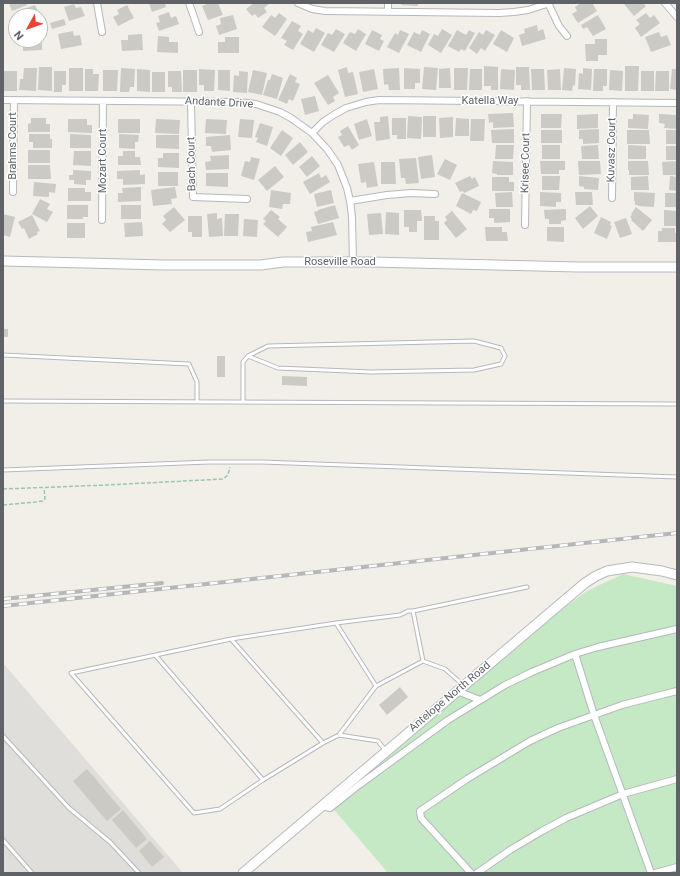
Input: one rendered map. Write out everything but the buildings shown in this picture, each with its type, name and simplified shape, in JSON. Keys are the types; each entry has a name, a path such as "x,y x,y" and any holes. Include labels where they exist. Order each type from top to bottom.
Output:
{"main road":[{"name":"Roseville Road","path":"3,261 165,265 261,265 283,262 353,262 578,267 677,267"},
{"name":"Antelope North Road","path":"243,873 584,583 607,571 632,567 646,568 677,575"}],"street":[{"path":"97,3 102,32"},
{"path":"189,3 199,32"},
{"path":"298,3 312,9 325,11 499,13 528,10 549,3 556,20 567,36"},
{"path":"388,3 388,12"},
{"path":"665,3 677,17"},
{"name":"Andante Drive","path":"3,100 237,102 256,104 274,110 291,118 312,133 327,149 338,165 345,182 350,201 352,217 353,262"},
{"name":"Brahms Court","path":"13,192 14,100"},
{"name":"Katella Way","path":"312,133 334,114 346,108 379,100 677,102"},
{"name":"Mozart Court","path":"102,220 103,101"},
{"name":"Krisee Court","path":"525,225 526,101"},
{"name":"Bach Court","path":"191,102 193,197 247,198"},
{"name":"Kuvasz Court","path":"612,198 613,102"},
{"path":"350,201 387,195 435,194"},
{"path":"321,806 330,808 448,720 480,700 532,672 575,654 598,647 677,629"},
{"path":"575,654 594,715 651,873"},
{"path":"460,688 480,700"},
{"path":"471,873 421,818 420,811 467,779 530,741 558,728 622,705 677,692"},
{"path":"478,873 510,850 542,830 566,818 623,794 677,779"},
{"path":"655,873 677,867"}],"lane":[{"path":"243,402 243,362 248,356 268,346 474,341 501,348 505,356 501,364 474,370 371,372 278,368 248,356"},
{"path":"3,355 189,364 197,382 197,402"},
{"path":"3,402 677,404"},
{"path":"3,470 266,462 677,477"},
{"path":"460,688 445,669 423,661 376,686 339,734 263,780 220,809 194,813 71,673 231,639 400,615 408,611 527,587"},
{"path":"414,611 423,661"},
{"path":"336,623 376,686"},
{"path":"231,639 323,743"},
{"path":"156,656 263,780"},
{"path":"339,734 378,741 386,751"},
{"path":"3,736 69,808 110,842 140,873"},
{"path":"3,840 32,873"}],"path":[{"path":"3,489 108,486 223,479 228,475 230,470 230,462"},
{"path":"3,504 43,501 44,488"}],"shaded area":[{"path":"3,663 183,873 3,873"}],"green space":[{"path":"623,574 677,586 677,873 388,873 331,806 544,622 587,591"}],"railway":[{"path":"3,606 677,533"},
{"path":"3,599 162,583"}]}
